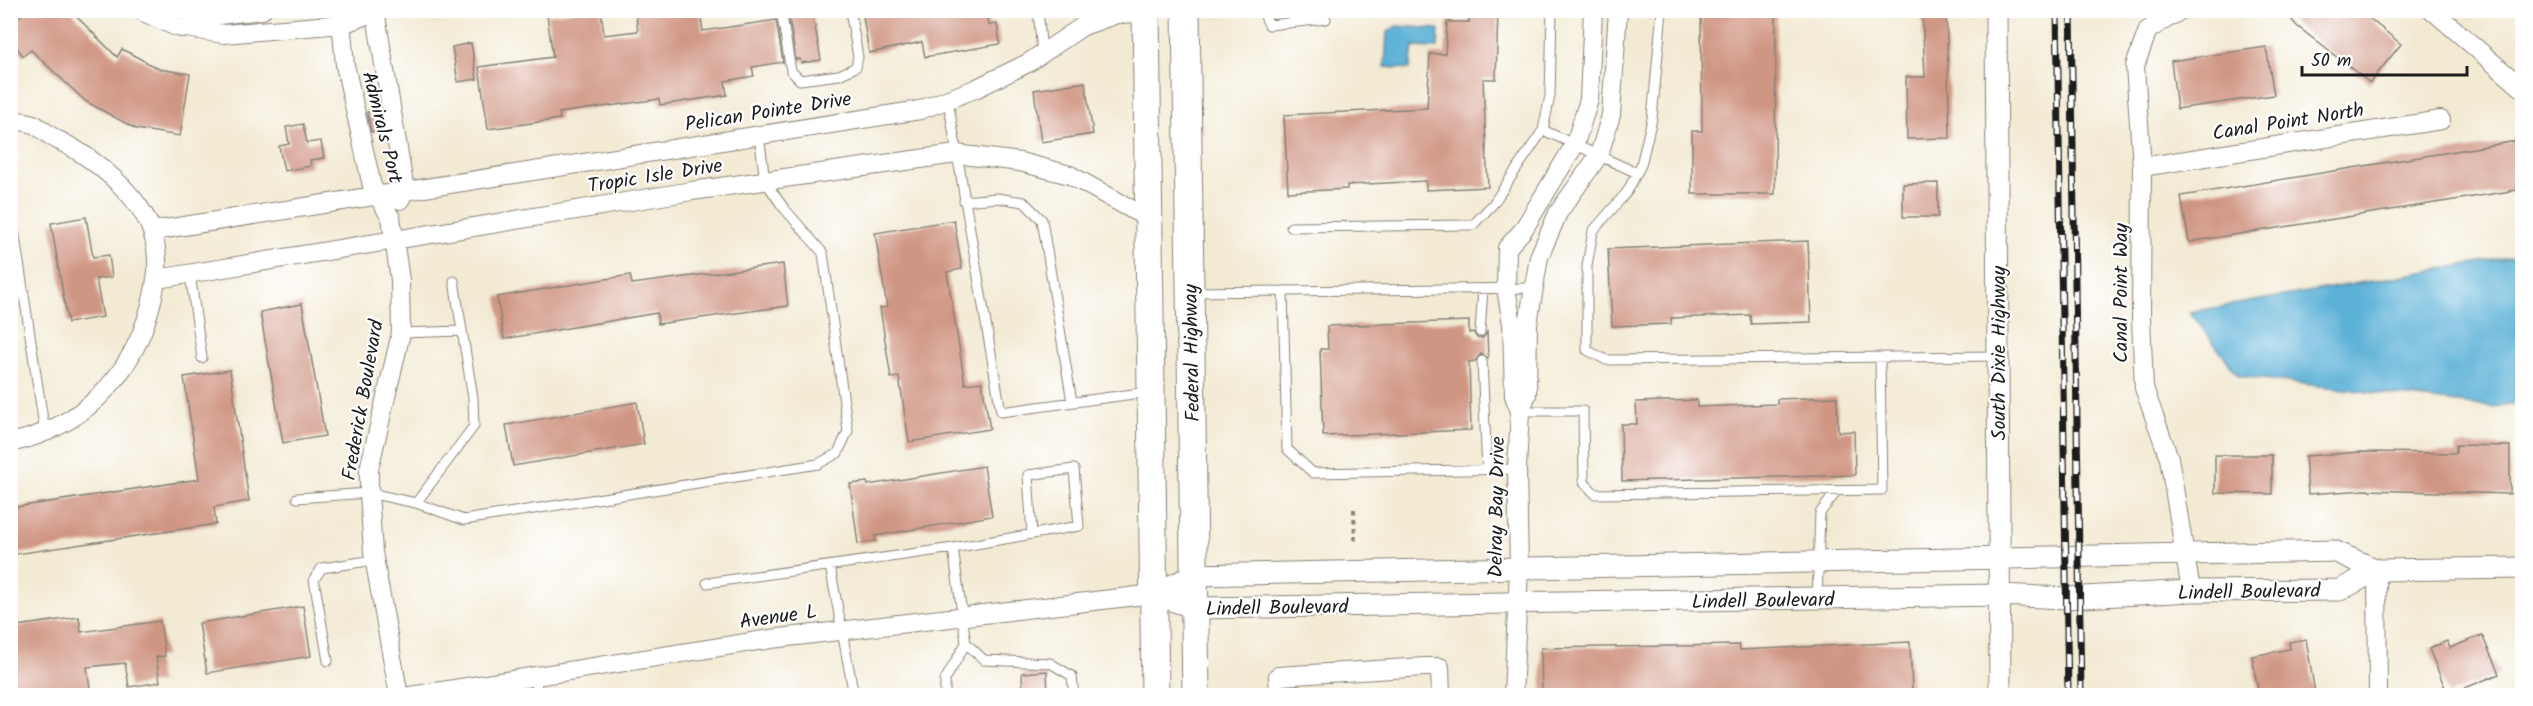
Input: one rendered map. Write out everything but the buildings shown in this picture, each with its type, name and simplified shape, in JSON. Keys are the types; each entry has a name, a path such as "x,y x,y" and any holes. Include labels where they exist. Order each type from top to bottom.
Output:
{"main road":[{"name":"Federal Highway","path":"1186,10 1196,696"},
{"name":"Federal Highway","path":"1146,12 1155,696"},
{"path":"1146,12 1160,23 1171,38 1187,78"}],"street":[{"path":"139,10 182,28 224,34 380,10"},
{"path":"182,28 210,16 262,10"},
{"name":"Delray Bay Drive","path":"1520,411 1514,396 1512,324 1506,288 1508,248 1523,230 1575,144 1589,100 1593,10"},
{"name":"Delray Bay Drive","path":"1513,696 1519,568 1517,469 1520,411 1527,395 1528,324 1539,257 1558,213 1599,155 1611,115 1618,10"},
{"name":"South Dixie Highway","path":"1996,10 2000,696"},
{"name":"Canal Point Way","path":"2181,10 2148,30 2135,66 2142,167 2140,318 2144,388 2169,458 2192,591"},
{"path":"2432,10 2523,88"},
{"name":"Admirals Port","path":"374,11 405,191 391,218"},
{"name":"Pelican Pointe Drive","path":"377,196 920,110 975,89 1042,54 1082,18 1146,12"},
{"name":"Admirals Port","path":"341,17 345,65 372,186 391,218"},
{"path":"10,120 32,124 102,168 139,206 152,231 158,262 158,279 144,330 137,347 117,379 76,417 45,433 10,443"},
{"name":"Canal Point North","path":"2142,167 2441,120"},
{"name":"Tropic Isle Drive","path":"158,279 765,181 956,154 1020,162 1070,176 1149,219"},
{"path":"152,231 377,196"},
{"name":"Frederick Boulevard","path":"391,218 400,280 401,333 369,469 369,493 374,560 399,696"},
{"name":"Lindell Boulevard","path":"1154,594 1194,575 2334,551 2377,570 2523,568"},
{"path":"2377,570 2378,696"},
{"name":"Lindell Boulevard","path":"1154,594 1195,608 1517,605 1999,595 2066,598 2192,591 2340,590 2377,570"},
{"name":"Avenue L","path":"410,696 841,631 1154,594"},
{"path":"1279,696 1278,676 1425,667 1440,667 1441,696"}],"lane":[{"path":"781,10 791,71 800,80 838,75 856,67 858,57 850,10"},
{"path":"1038,10 1042,54"},
{"path":"1262,10 1269,25 1326,19"},
{"path":"1291,227 1473,225 1493,204 1544,130 1550,96 1552,10"},
{"path":"1662,10 1652,120 1637,173 1627,192 1593,231 1587,266 1587,350 1606,360 1998,356"},
{"path":"948,100 1000,412 1151,391"},
{"path":"1544,130 1637,173"},
{"path":"297,498 369,493 416,503 464,520 818,464 838,453 848,431 823,253 765,181 759,135"},
{"path":"964,201 997,198 1024,202 1042,220 1072,402"},
{"path":"10,204 45,433"},
{"path":"190,274 202,358"},
{"path":"416,503 474,426 473,398 454,281"},
{"path":"1190,292 1534,288"},
{"path":"1480,332 1484,289"},
{"path":"1283,291 1287,449 1313,473 1517,469"},
{"path":"401,333 462,331"},
{"path":"1520,411 1582,411 1584,482 1595,494 1882,490 1880,357"},
{"path":"1482,361 1487,470"},
{"path":"707,583 952,548 1079,526 1074,469 1028,475 1032,534"},
{"path":"1817,598 1820,513 1837,491"},
{"path":"945,696 945,680 966,643 952,548"},
{"path":"328,661 314,579 322,568 374,560"},
{"path":"830,566 854,696"},
{"path":"966,643 984,660 1050,663 1072,675 1074,696"},
{"path":"535,676 538,696"}],"path":[{"path":"1354,509 1355,544"}],"water":[{"path":"1397,26 1439,29 1438,48 1413,47 1410,69 1385,67 1387,33"},
{"path":"2522,255 2522,404 2491,407 2239,376 2190,312"}],"railway":[{"path":"2057,10 2068,696"},
{"path":"2071,10 2081,696"}]}
